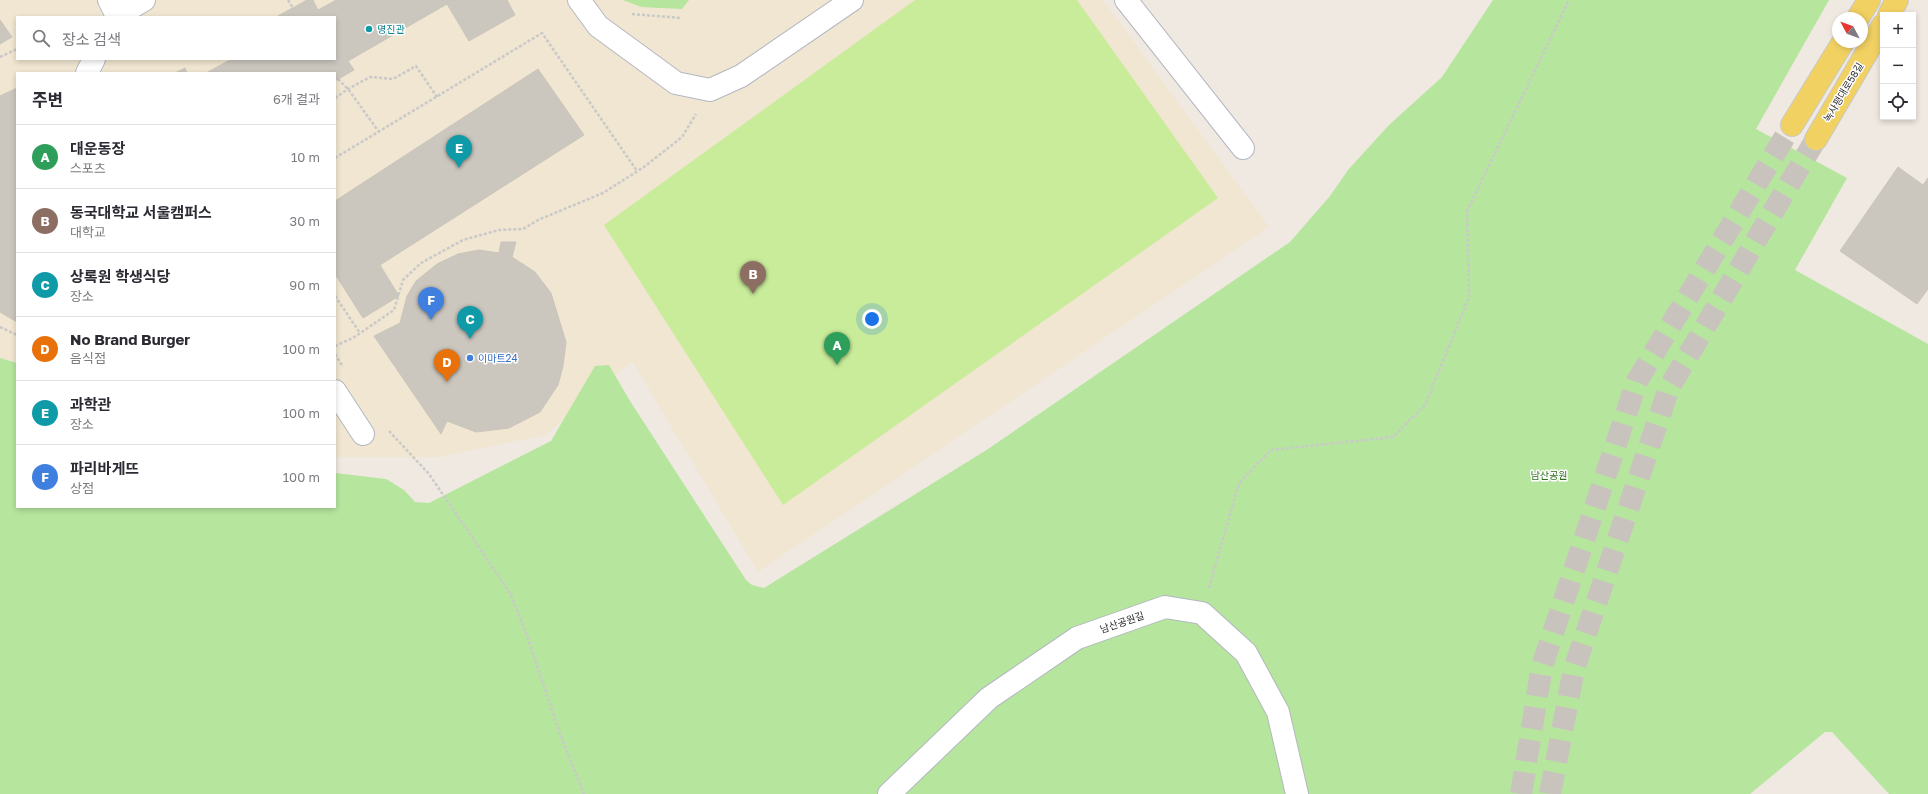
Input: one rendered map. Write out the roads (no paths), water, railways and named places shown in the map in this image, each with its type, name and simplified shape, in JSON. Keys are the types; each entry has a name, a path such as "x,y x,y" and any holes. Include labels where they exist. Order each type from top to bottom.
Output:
{"main road":[{"path":"1862,12 1869,0"},
{"path":"1891,12 1897,0"},
{"name":"녹사평대로58길","path":"1816,139 1880,30"},
{"path":"1792,125 1839,48"}],"street":[{"path":"114,11 144,0"},
{"path":"579,0 598,26 676,83 710,90 741,76 849,1"},
{"path":"1126,0 1243,148"},
{"path":"88,72 94,60"},
{"path":"336,393 363,434"},
{"name":"남산공원길","path":"889,794 989,698 1077,638 1165,606 1202,613 1246,653 1278,712 1297,794"}],"tunnel":[{"path":"1521,794 1542,666 1637,381 1792,125"},
{"path":"1550,794 1574,669 1669,388 1816,139"}],"place":[{"name":"명진관","path":"369,29"},
{"name":"과학관","path":"459,168"},
{"name":"동국대학교 서울캠퍼스","path":"753,294"},
{"name":"파리바게뜨","path":"431,320"},
{"name":"상록원 학생식당","path":"470,339"},
{"name":"이마트24","path":"470,358"},
{"name":"대운동장","path":"837,365"},
{"name":"No Brand Burger","path":"447,382"}],"park label":[{"name":"남산공원","path":"1549,475"}]}
